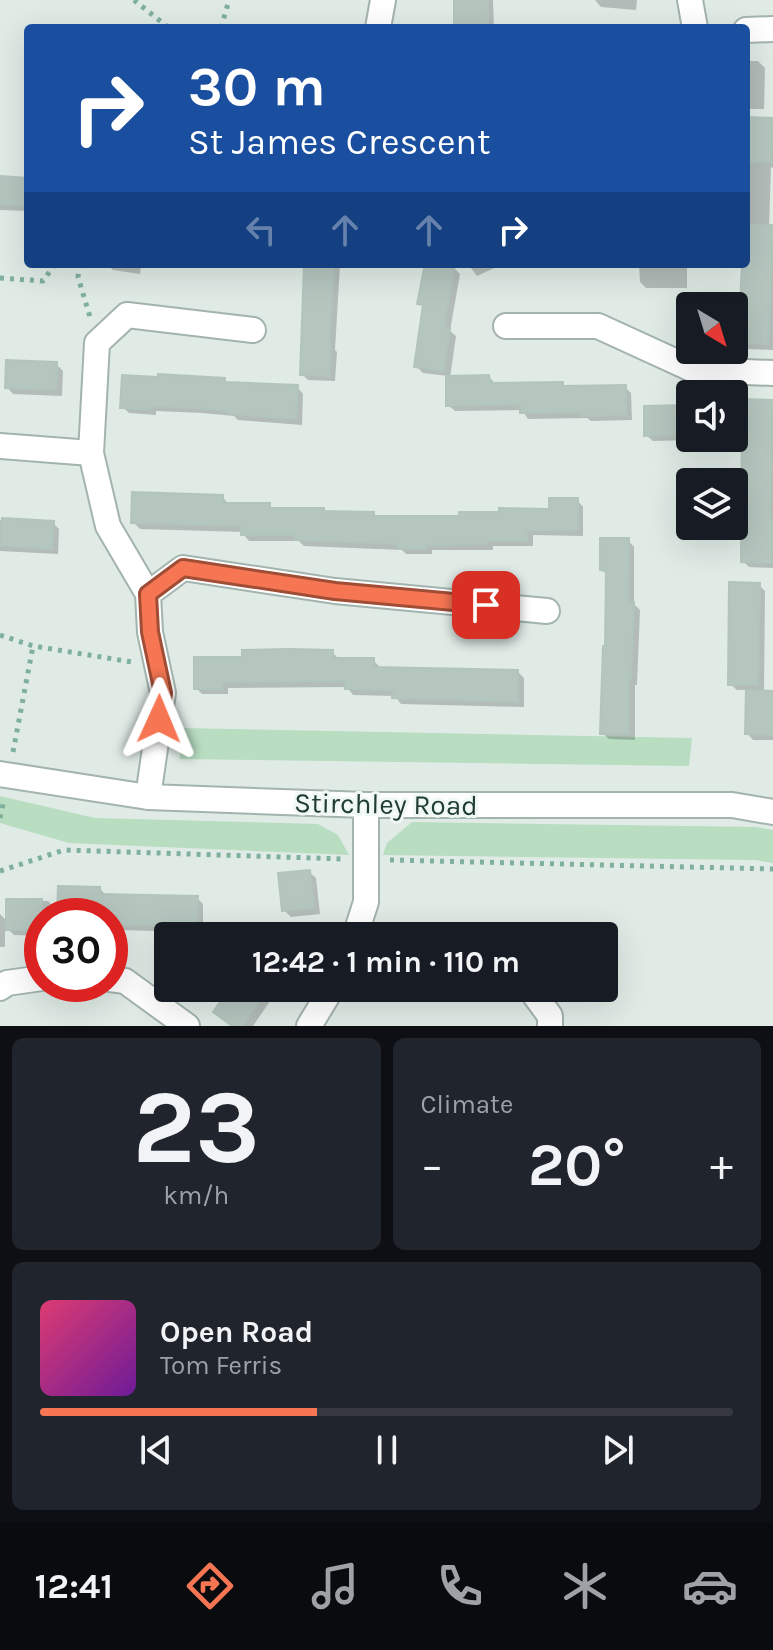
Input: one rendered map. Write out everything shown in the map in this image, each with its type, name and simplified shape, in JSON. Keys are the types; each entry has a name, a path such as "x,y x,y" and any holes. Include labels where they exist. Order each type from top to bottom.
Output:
{"street":[{"path":"379,24 383,0"},
{"path":"690,0 694,24"},
{"path":"750,30 773,29"},
{"path":"148,797 163,693 150,632 148,594 108,526 91,453 97,343 127,315 253,330"},
{"path":"506,326 598,326 694,370 773,373"},
{"path":"0,446 91,453"},
{"path":"148,594 183,568 335,591 547,611"},
{"name":"Stirchley Road","path":"5,775 148,797 366,805 732,805 773,812"},
{"path":"360,922 366,902 366,805"},
{"path":"0,988 7,983 24,981"},
{"path":"128,983 187,1026"},
{"path":"309,1026 324,1002"},
{"path":"540,1002 550,1016 550,1026"}],"path":[{"path":"134,0 163,24"},
{"path":"222,24 229,0"},
{"path":"0,278 43,281 52,268"},
{"path":"79,268 78,277 97,343"},
{"path":"0,635 33,646 157,666"},
{"path":"0,818 5,775 33,646"}],"green space":[{"path":"181,728 692,738 689,766 180,759"},
{"path":"0,796 95,818 318,824 338,835 349,855 69,843 0,823"},
{"path":"412,822 756,827 773,830 773,863 755,860 383,855 387,843"}],"building":[{"path":"454,0 488,0 488,24 454,24"},
{"path":"750,117 772,118 771,162 750,162"},
{"path":"0,176 24,178 24,206 0,204"},
{"path":"750,225 773,225 768,344 748,343 748,292 741,292 742,268 750,268"},
{"path":"304,268 334,268 329,376 300,375"},
{"path":"424,268 454,268 444,327 450,328 444,371 414,367 423,305 417,304"},
{"path":"6,360 57,362 56,390 5,388"},
{"path":"158,374 225,378 225,382 298,385 296,419 194,408 120,408 122,375 158,377"},
{"path":"489,375 490,383 626,385 626,415 520,413 520,404 446,406 446,376"},
{"path":"748,399 772,400 771,563 741,562 741,540 748,540 748,468 742,468 742,452 748,452"},
{"path":"676,405 676,435 644,436 644,406"},
{"path":"132,492 223,495 223,503 270,503 270,508 324,508 324,511 374,512 374,516 459,516 459,512 499,512 499,508 549,509 549,498 578,498 578,530 527,530 527,541 426,545 426,549 398,548 398,544 295,540 295,535 241,535 241,526 131,523"},
{"path":"2,518 54,521 52,549 1,546"},
{"path":"600,538 629,538 628,602 634,602 629,734 600,734 606,571 600,570"},
{"path":"729,582 760,583 758,685 728,685"},
{"path":"242,650 333,650 333,658 374,658 374,667 518,670 518,702 392,698 393,690 345,689 345,681 222,682 222,689 194,689 194,657 242,657"},
{"path":"746,690 773,691 773,735 745,734"},
{"path":"310,870 314,908 282,911 278,873"},
{"path":"58,886 100,887 100,894 198,896 197,922 128,925 128,898 58,898"},
{"path":"6,899 24,899 24,930 6,930"},
{"path":"220,1002 259,1002 242,1026 232,1026 213,1012"}],"route":[{"path":"159,719 163,693 150,632 148,594 183,568 335,591 486,605"}]}
